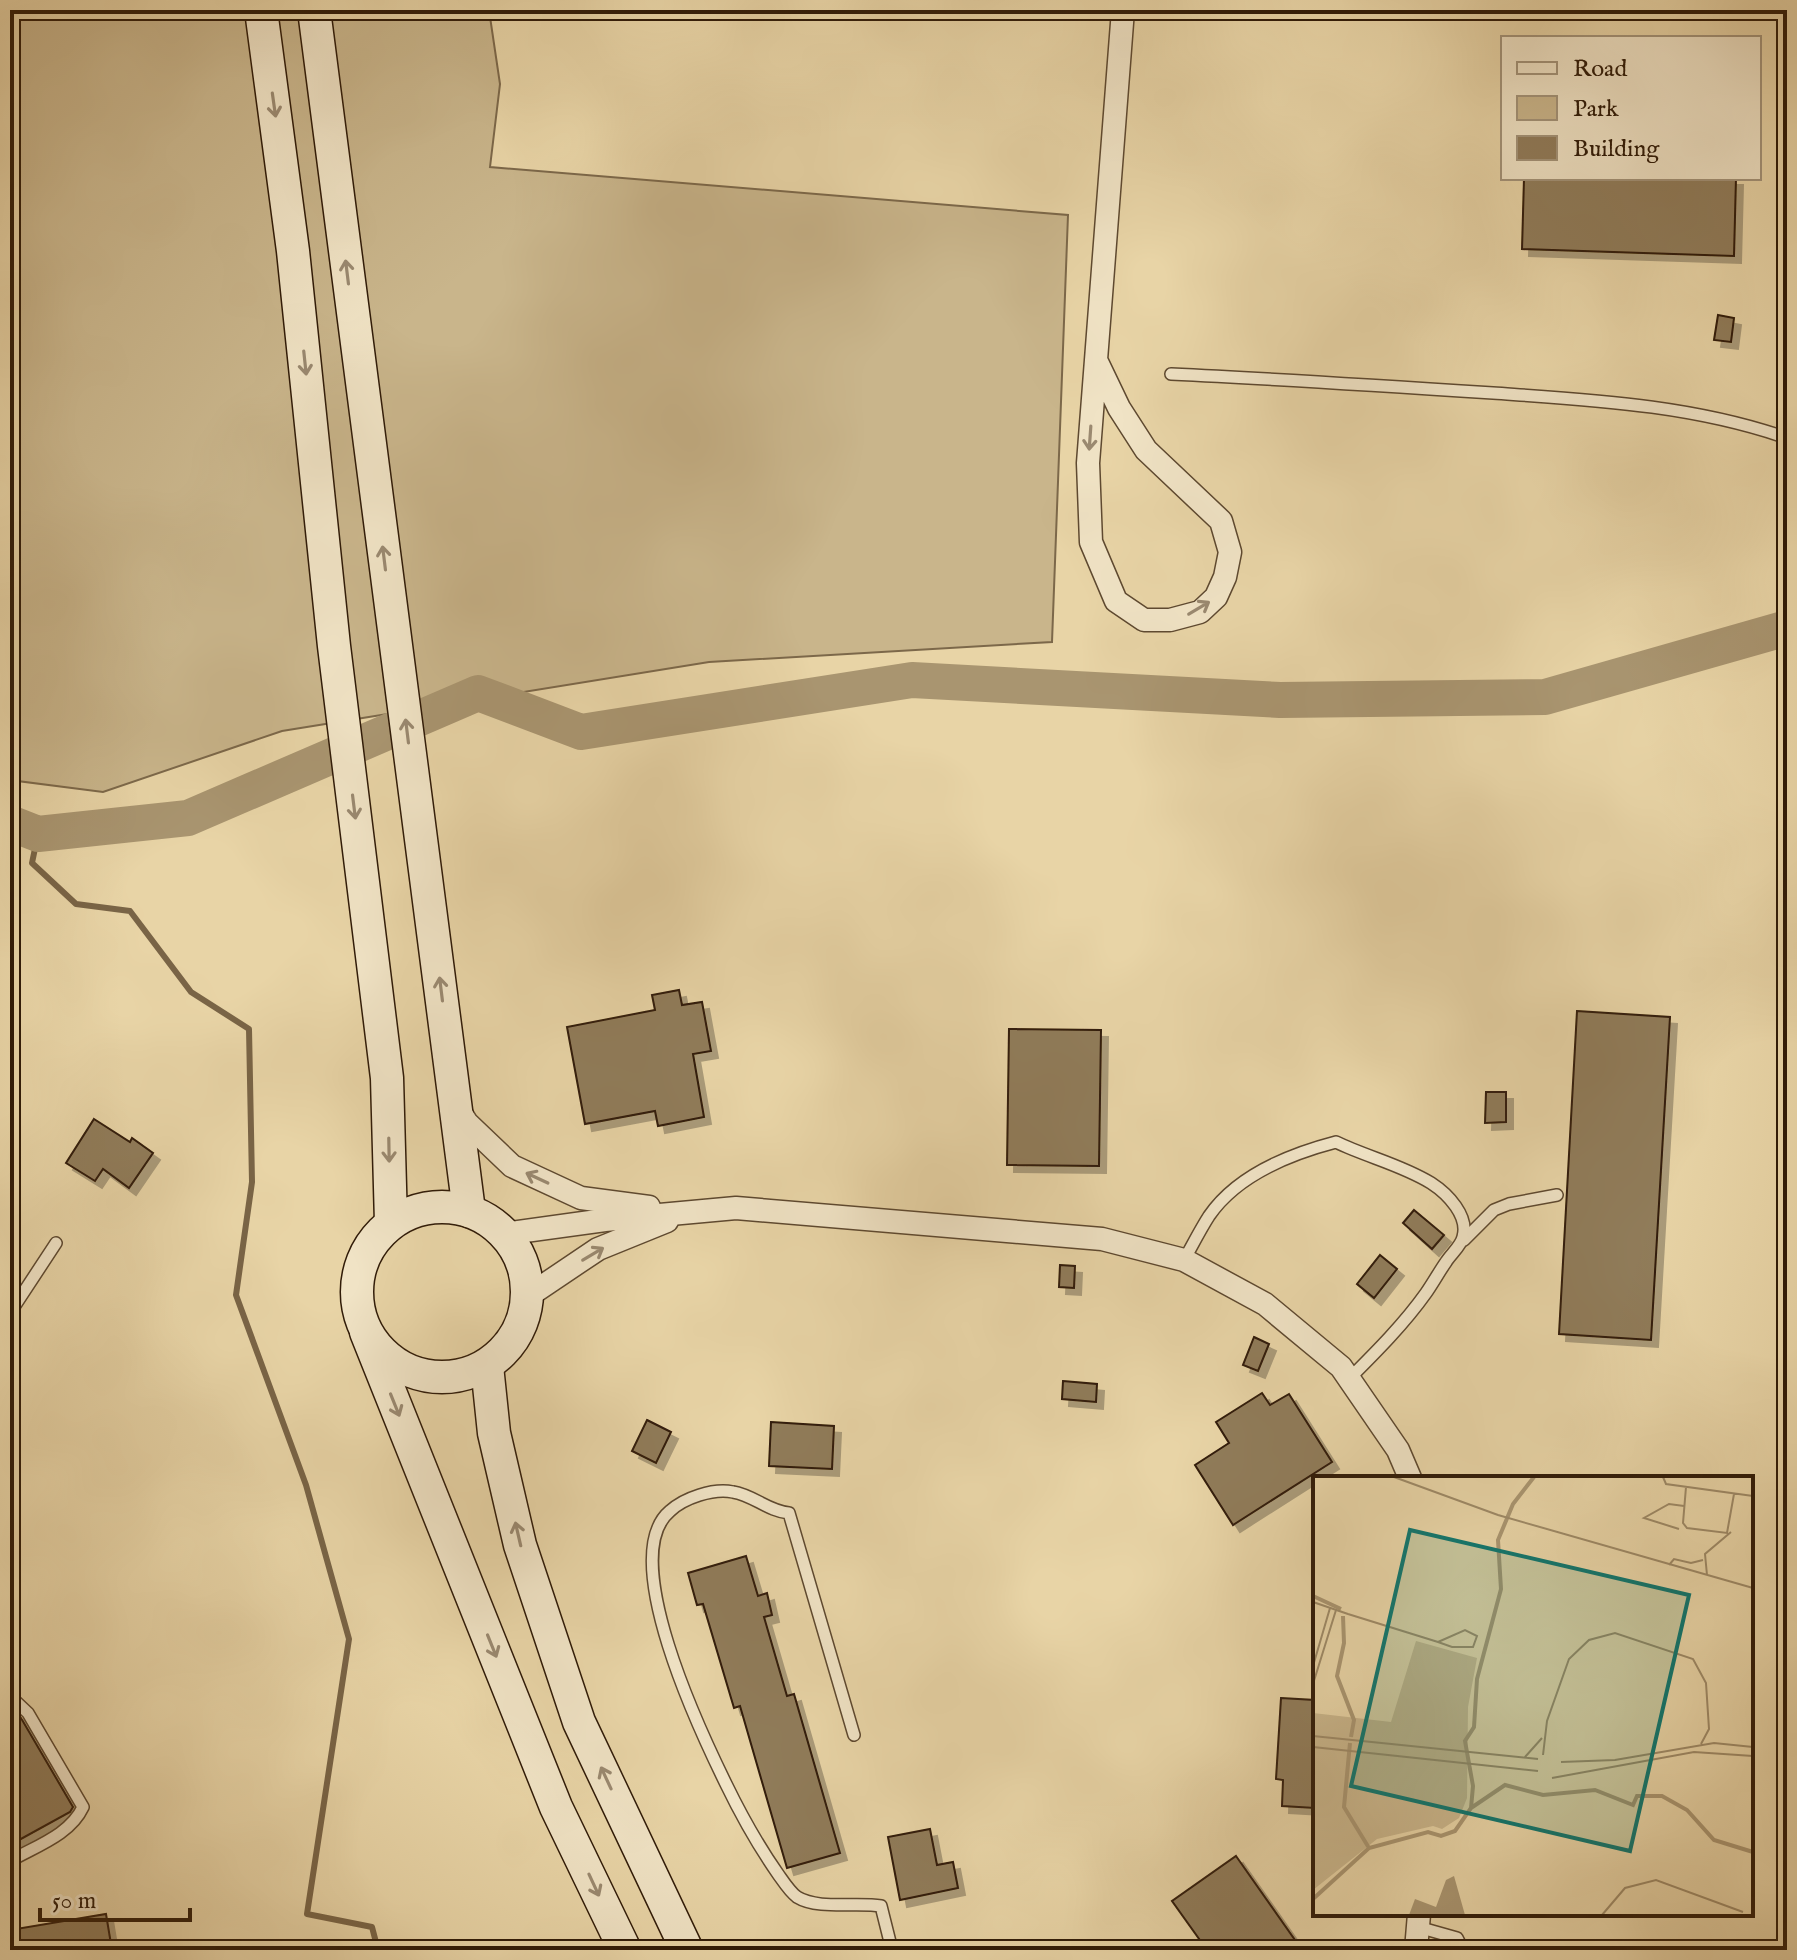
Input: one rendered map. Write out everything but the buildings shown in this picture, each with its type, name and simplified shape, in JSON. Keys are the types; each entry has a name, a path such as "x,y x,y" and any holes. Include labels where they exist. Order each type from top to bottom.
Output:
{"street":[{"path":"1096,360 1119,408 1146,450 1221,521 1230,552 1225,577 1216,597 1200,612 1170,620 1144,620 1116,601 1091,542 1088,463 1123,10"},
{"path":"314,14 469,1211"},
{"path":"262,19 293,251 334,646 387,1078 391,1223"},
{"path":"456,1105 467,1123 512,1166 581,1198 688,1212"},
{"path":"366,1332 383,1355 406,1371 433,1378 461,1377 487,1366 508,1347 522,1323 528,1296 525,1269 513,1244 494,1224 469,1211 442,1206 415,1210 391,1223 373,1240 362,1262 356,1285 358,1309 366,1332 556,1807 625,1950"},
{"path":"504,1234 605,1220 736,1208 1102,1239 1184,1260 1265,1304 1341,1367 1398,1450 1409,1476"},
{"path":"528,1296 598,1249 688,1212"},
{"path":"487,1366 494,1433 520,1545 579,1722 687,1950"}],"lane":[{"path":"1171,374 1307,380 1627,403 1757,428 1787,438"},
{"path":"1184,1260 1209,1216 1249,1178 1312,1148 1336,1142 1433,1184 1453,1202 1464,1222 1463,1240"},
{"path":"1349,1379 1390,1337 1463,1240 1494,1210 1557,1195"},
{"path":"10,1313 56,1243"},
{"path":"854,1735 789,1513 778,1512 732,1492 706,1494 670,1510 658,1523 653,1538 657,1605 673,1664 707,1746 752,1838 797,1897 821,1905 861,1903 881,1906 892,1950"},
{"path":"10,1696 28,1713 83,1807 76,1822 68,1829 10,1861"},
{"path":"1418,1930 1457,1938 1463,1950"}],"green space":[{"path":"10,10 489,10 500,84 490,167 1068,215 1052,642 709,662 282,731 103,792 10,780"}],"waterway":[{"path":"10,823 38,834 188,818 478,693 581,732 912,680 1280,700 1545,697 1787,628"},
{"path":"38,834 32,863 76,904 130,911 191,992 249,1029 252,1182 236,1295 306,1485 349,1639 307,1914 372,1927 378,1950"}]}
